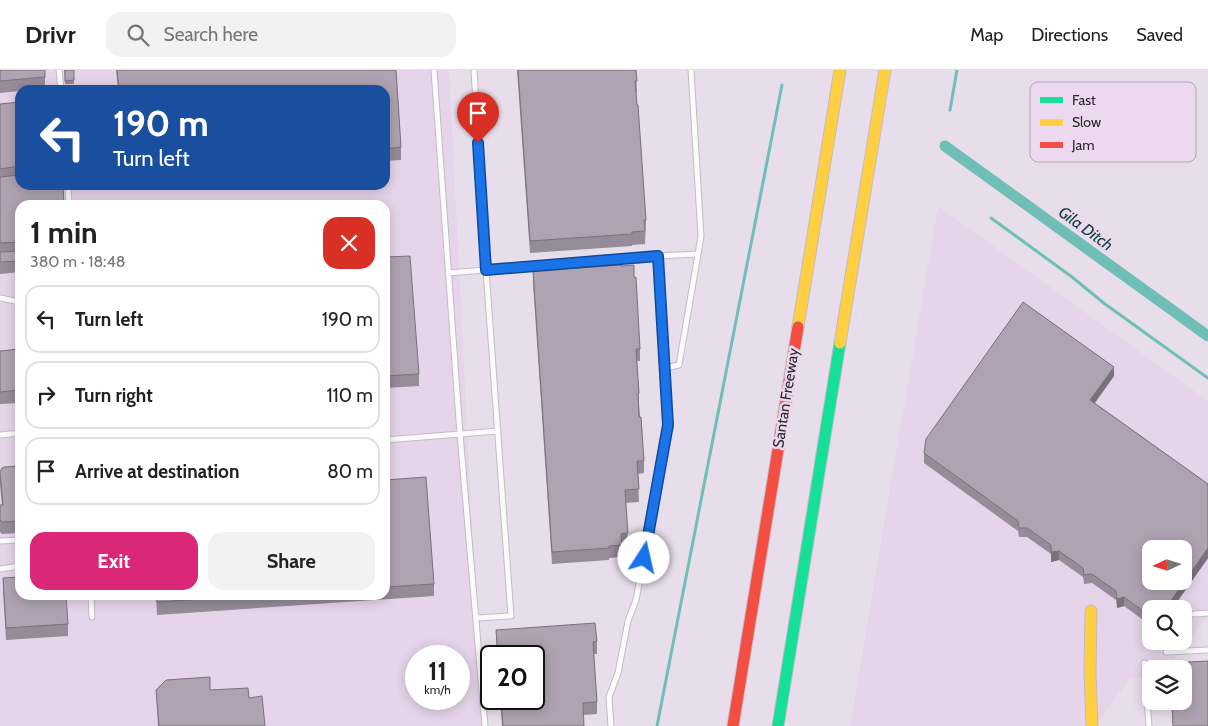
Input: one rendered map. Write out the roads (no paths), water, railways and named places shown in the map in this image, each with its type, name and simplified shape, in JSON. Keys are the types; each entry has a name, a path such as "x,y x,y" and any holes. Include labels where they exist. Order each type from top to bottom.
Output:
{"main road":[{"name":"Santan Freeway","path":"733,726 840,70"},
{"path":"778,726 885,70"},
{"path":"1091,610 1090,673 1092,726"}],"lane":[{"path":"59,70 60,85"},
{"path":"434,70 460,434 485,726"},
{"path":"474,70 486,270 511,616 476,618"},
{"path":"665,368 679,365 701,236 691,70"},
{"path":"448,273 698,254"},
{"path":"611,726 610,698 618,673 628,621 636,600 668,425 658,256"},
{"path":"0,298 15,301"},
{"path":"390,440 498,431"},
{"path":"0,435 15,434"},
{"path":"0,541 15,540"},
{"path":"0,568 15,566"},
{"path":"91,600 92,617"},
{"path":"1194,614 1208,613"},
{"path":"1166,652 1208,650"},
{"path":"1148,710 1149,726"}],"waterway":[{"path":"950,110 957,70"},
{"path":"657,726 782,85"},
{"name":"Gila Ditch","path":"945,146 1208,336"},
{"path":"991,218 1072,277 1105,304 1208,378"}]}
